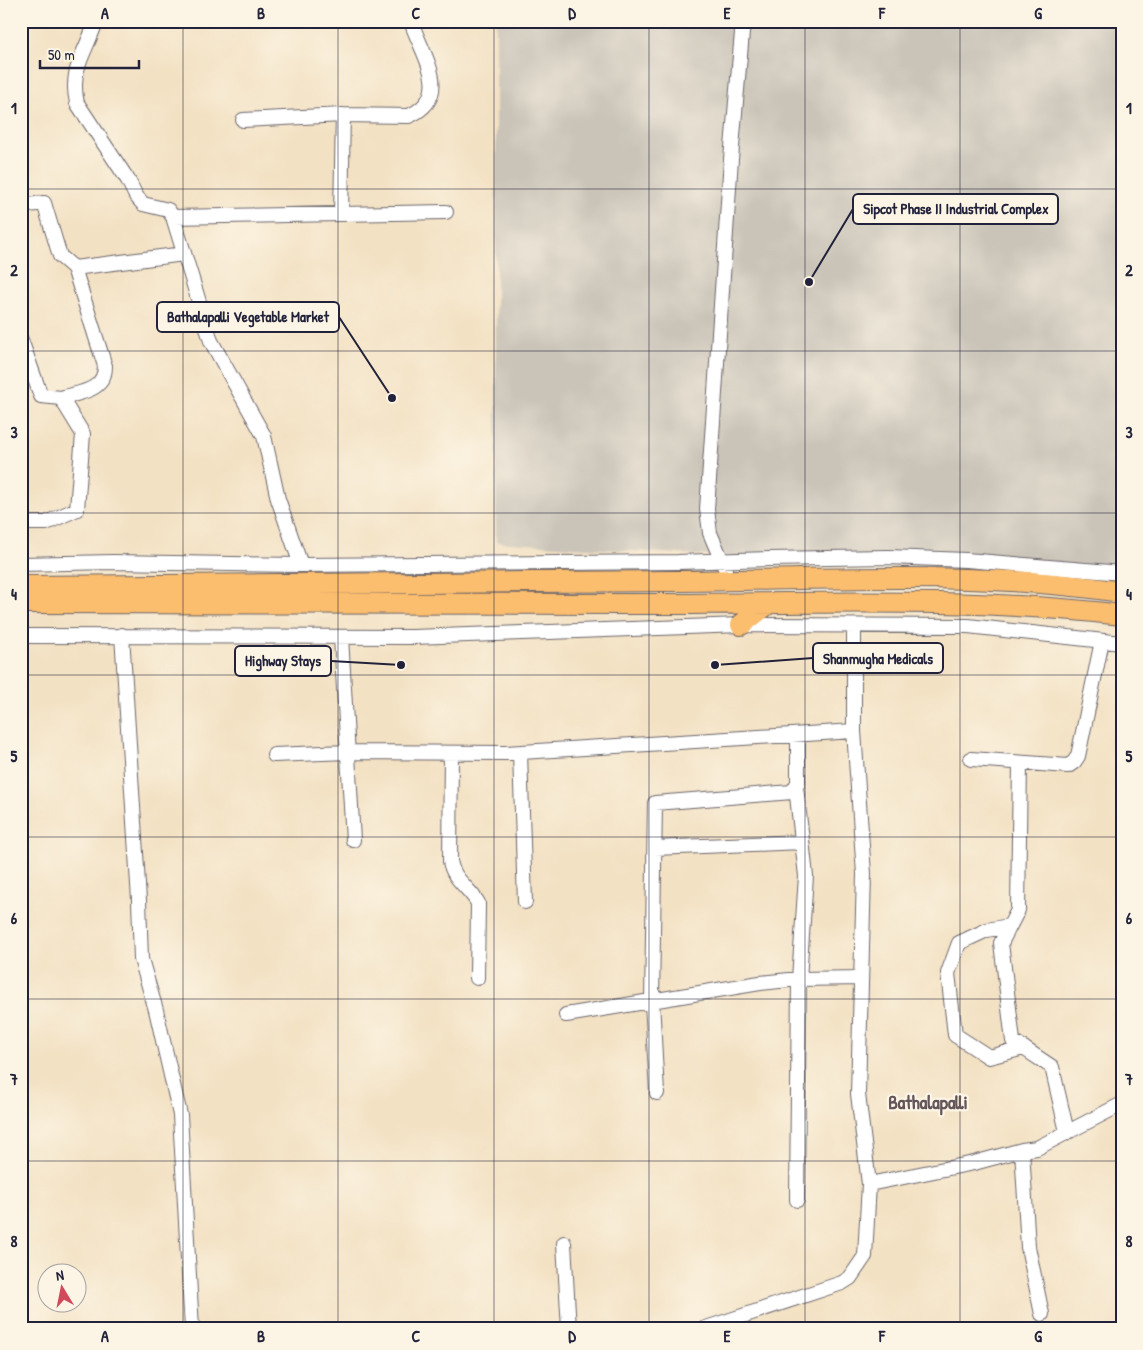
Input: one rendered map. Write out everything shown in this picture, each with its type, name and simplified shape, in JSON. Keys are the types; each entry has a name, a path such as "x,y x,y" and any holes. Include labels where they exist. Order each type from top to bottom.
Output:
{"highway":[{"path":"21,586 732,581 887,578 984,580 1121,575"},
{"path":"21,603 967,603 1080,610 1122,615"},
{"path":"741,626 768,604"}],"street":[{"path":"96,21 89,42 75,70 73,89 77,103 143,204 168,210 173,217 211,341 264,436 278,499 301,565"},
{"path":"243,120 343,115 409,116 418,112 425,105 433,86 432,75 411,21"},
{"path":"732,581 710,533 707,509 731,159 743,21"},
{"path":"341,214 343,115"},
{"path":"21,206 44,203 60,256 74,268 106,366 105,375 96,388 61,398 41,396 21,340"},
{"path":"173,217 446,212"},
{"path":"74,268 184,254"},
{"path":"21,523 46,523 77,509 83,434 61,398"},
{"path":"21,564 112,562 301,565 678,562 888,557 966,560 1121,575"},
{"path":"21,636 413,637 741,626 968,626 1122,644"},
{"path":"703,1329 738,1323 842,1283 850,1278 860,1266 865,1256 869,1184 858,1094 864,874 854,731 854,626"},
{"path":"122,635 141,960 156,1010 180,1115 195,1328"},
{"path":"340,637 353,840"},
{"path":"971,759 1068,766 1076,760 1102,641"},
{"path":"274,756 347,752 520,753 854,731"},
{"path":"657,1093 652,1001 655,803 792,792 798,783 798,735"},
{"path":"451,753 451,870 478,903 478,978"},
{"path":"520,753 526,902"},
{"path":"1020,763 1018,910 1001,943 1013,1041 1052,1067 1067,1132"},
{"path":"796,787 806,876 799,979 797,1200"},
{"path":"655,848 802,842"},
{"path":"1010,926 987,930 959,943 948,973 955,1035 989,1057 1024,1048"},
{"path":"566,1015 760,983 799,979 861,978"},
{"path":"869,1184 1037,1148 1122,1104"},
{"path":"1022,1150 1028,1248 1042,1314"},
{"path":"564,1243 569,1329"}],"shaded area":[{"path":"496,21 1122,21 1122,583 496,542"}],"place":[{"name":"Sipcot Phase II Industrial Complex","path":"809,282"},
{"name":"Bathalapalli Vegetable Market","path":"392,398"},
{"name":"Highway Stays","path":"401,665"},
{"name":"Shanmugha Medicals","path":"715,665"}],"district":[{"name":"Bathalapalli","path":"928,1102"}]}
